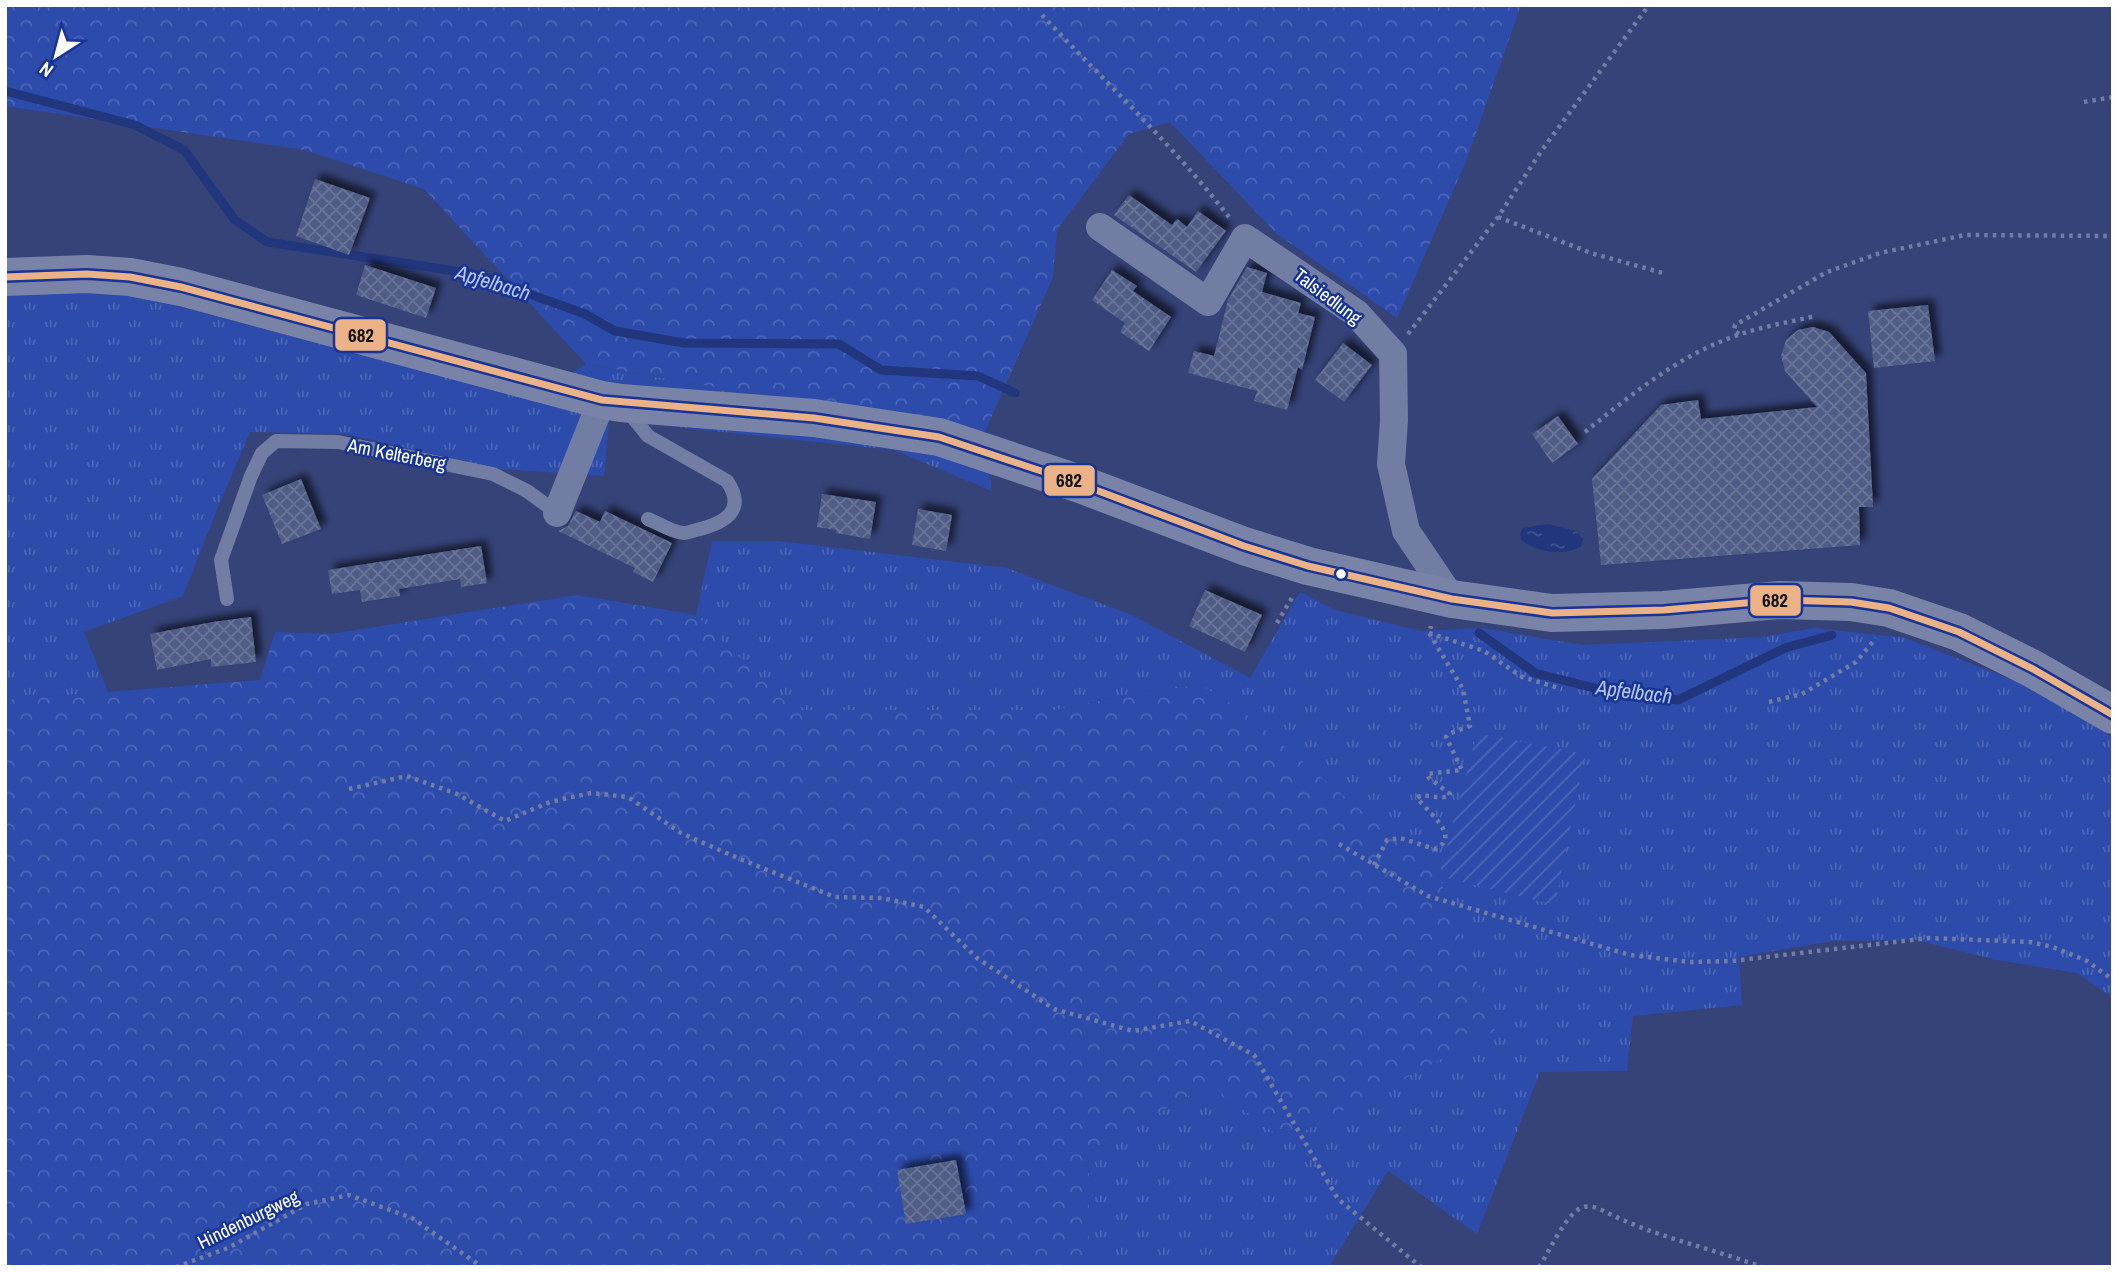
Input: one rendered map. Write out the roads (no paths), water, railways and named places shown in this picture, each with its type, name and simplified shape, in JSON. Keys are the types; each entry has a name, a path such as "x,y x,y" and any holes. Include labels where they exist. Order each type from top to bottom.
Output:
{"main road":[{"path":"5,277 87,274 130,277 181,287 612,402 814,418 939,438 1080,484 1244,546 1308,566 1452,599 1552,613 1664,610 1780,600 1851,602 1877,606 1959,632 2033,669 2113,715"}],"street":[{"name":"Talsiedlung","path":"1100,227 1208,302 1245,238 1356,313 1393,354 1394,420 1391,464 1406,531 1452,599"},
{"name":"Am Kelterberg","path":"557,513 612,402"}],"lane":[{"path":"612,402 648,436 727,481 735,493 735,507 727,518 706,527 683,533 648,519"},
{"name":"Am Kelterberg","path":"227,599 221,560 251,476 262,453 276,442 338,442 493,474 527,491 557,513"}],"water":[{"path":"1548,524 1576,531 1583,539 1581,547 1566,552 1550,552 1521,540 1520,533 1523,528"}],"waterway":[{"name":"Apfelbach","path":"5,91 135,125 184,150 234,219 267,242 474,274 585,314 615,331 684,343 839,344 881,370 978,376 1015,393"},
{"name":"Apfelbach","path":"1479,633 1535,673 1614,693 1678,700 1785,648 1832,635"}]}
